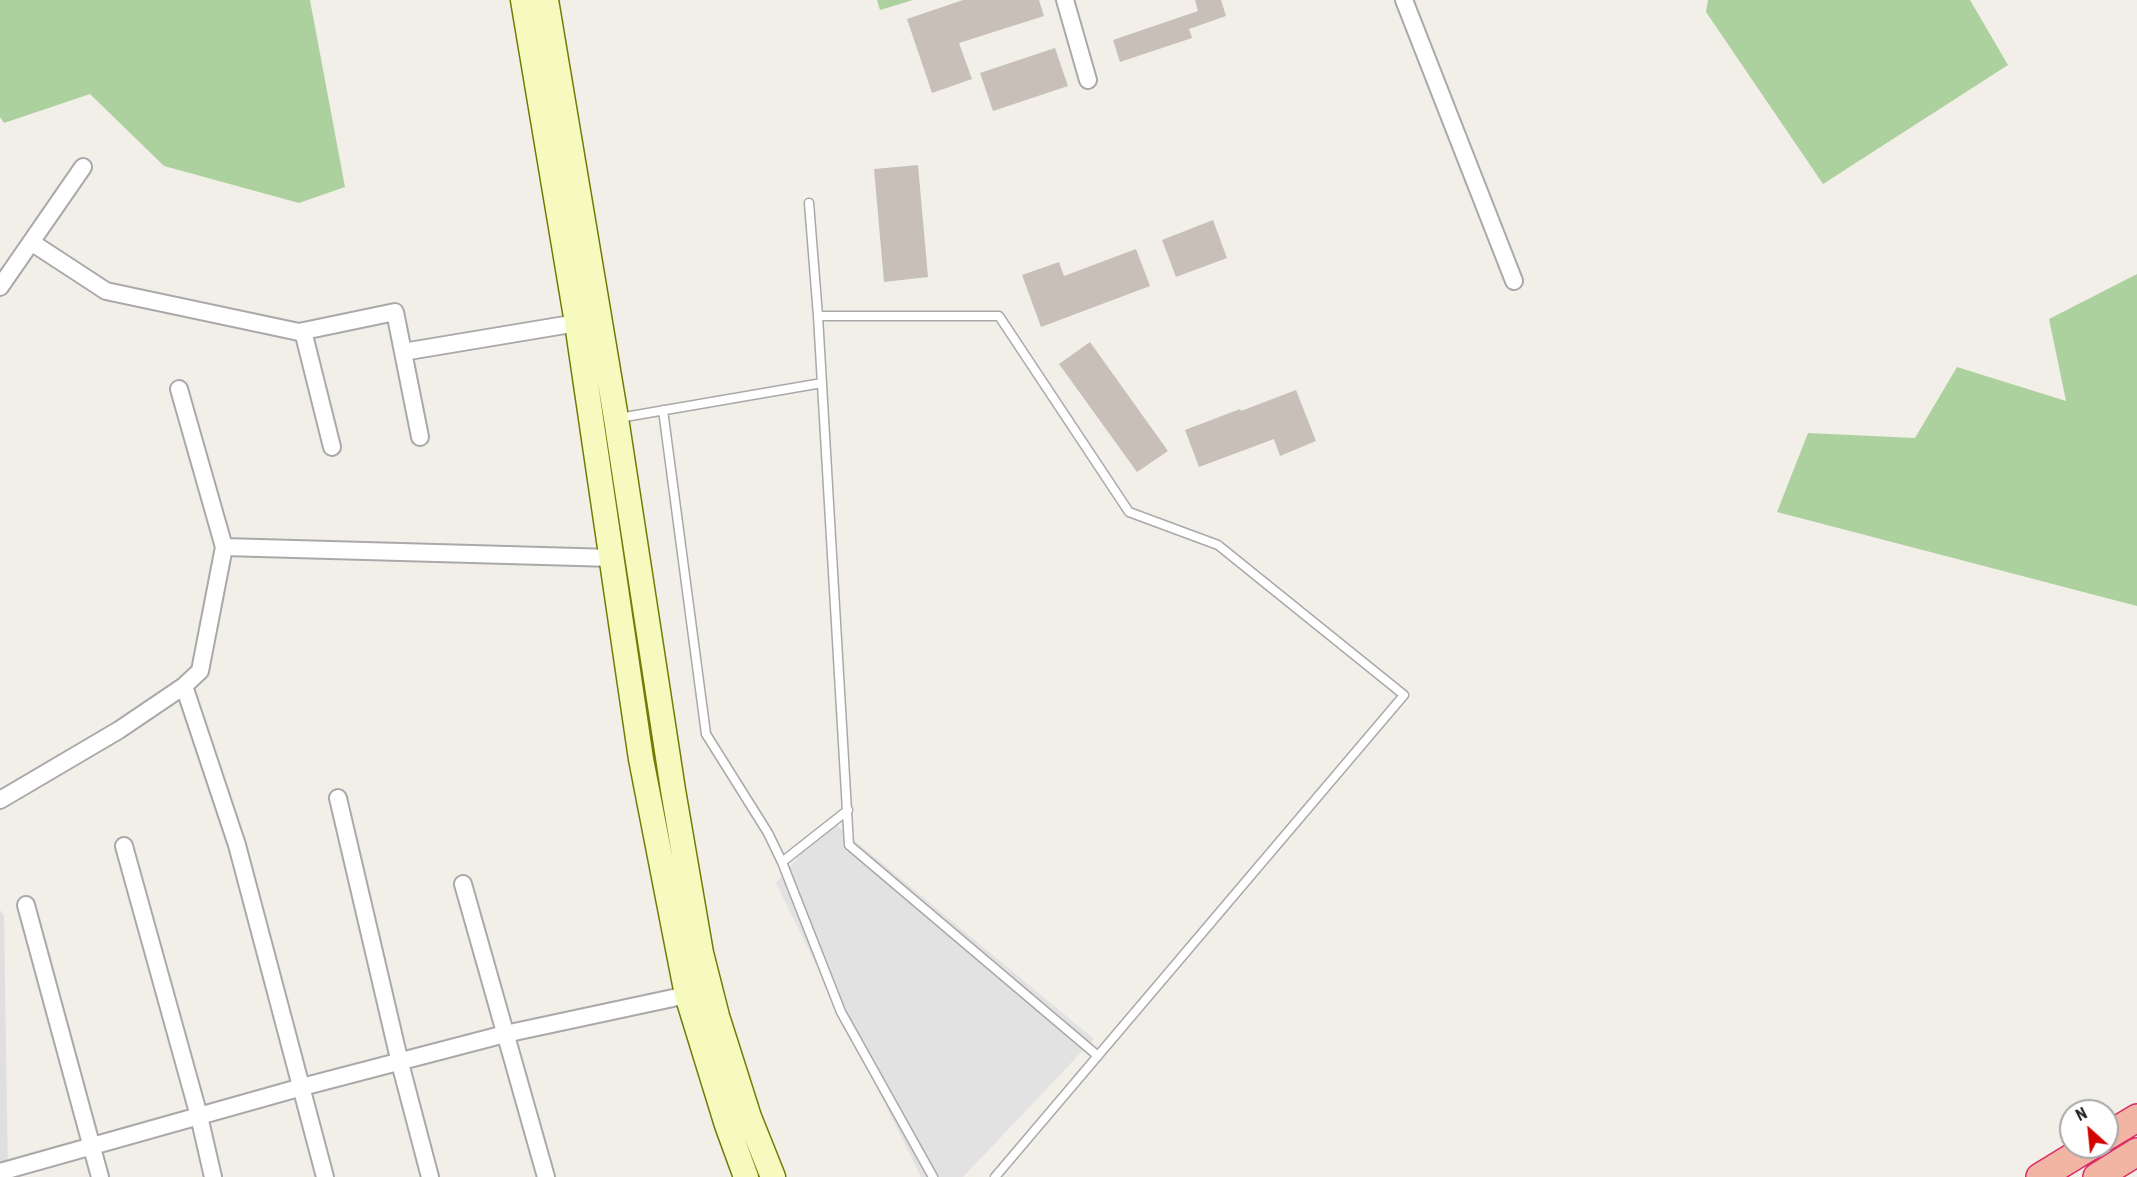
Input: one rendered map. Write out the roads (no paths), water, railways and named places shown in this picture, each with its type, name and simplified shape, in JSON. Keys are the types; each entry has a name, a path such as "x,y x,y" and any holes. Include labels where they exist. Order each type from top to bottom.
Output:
{"highway":[{"path":"2119,1129 2137,1118"},
{"path":"2097,1177 2137,1152"},
{"path":"2040,1177 2069,1159"}],"main road":[{"path":"523,0 577,323 613,558 637,739 687,995 726,1125 746,1177"},
{"path":"546,0 616,418 673,790 701,953 717,1017 746,1106 773,1177"}],"street":[{"path":"1065,0 1088,80"},
{"path":"1404,0 1514,281"},
{"path":"0,287 83,167"},
{"path":"31,242 106,291 299,332 395,312 420,436"},
{"path":"403,352 577,323"},
{"path":"303,331 332,447"},
{"path":"0,800 119,730 184,686 200,671 224,548 179,389"},
{"path":"224,548 613,558"},
{"path":"184,686 237,845 325,1177"},
{"path":"338,798 400,1063 430,1177"},
{"path":"124,846 199,1116 213,1177"},
{"path":"463,884 546,1177"},
{"path":"26,905 100,1177"},
{"path":"0,1172 302,1087 505,1034 687,995"}],"lane":[{"path":"809,203 818,316 849,844 1098,1056"},
{"path":"818,316 999,316 1129,512 1218,545 1404,695 995,1177"},
{"path":"616,418 822,383"},
{"path":"663,410 706,734 768,833 782,862 841,1012 933,1177"},
{"path":"782,862 848,810"}]}
